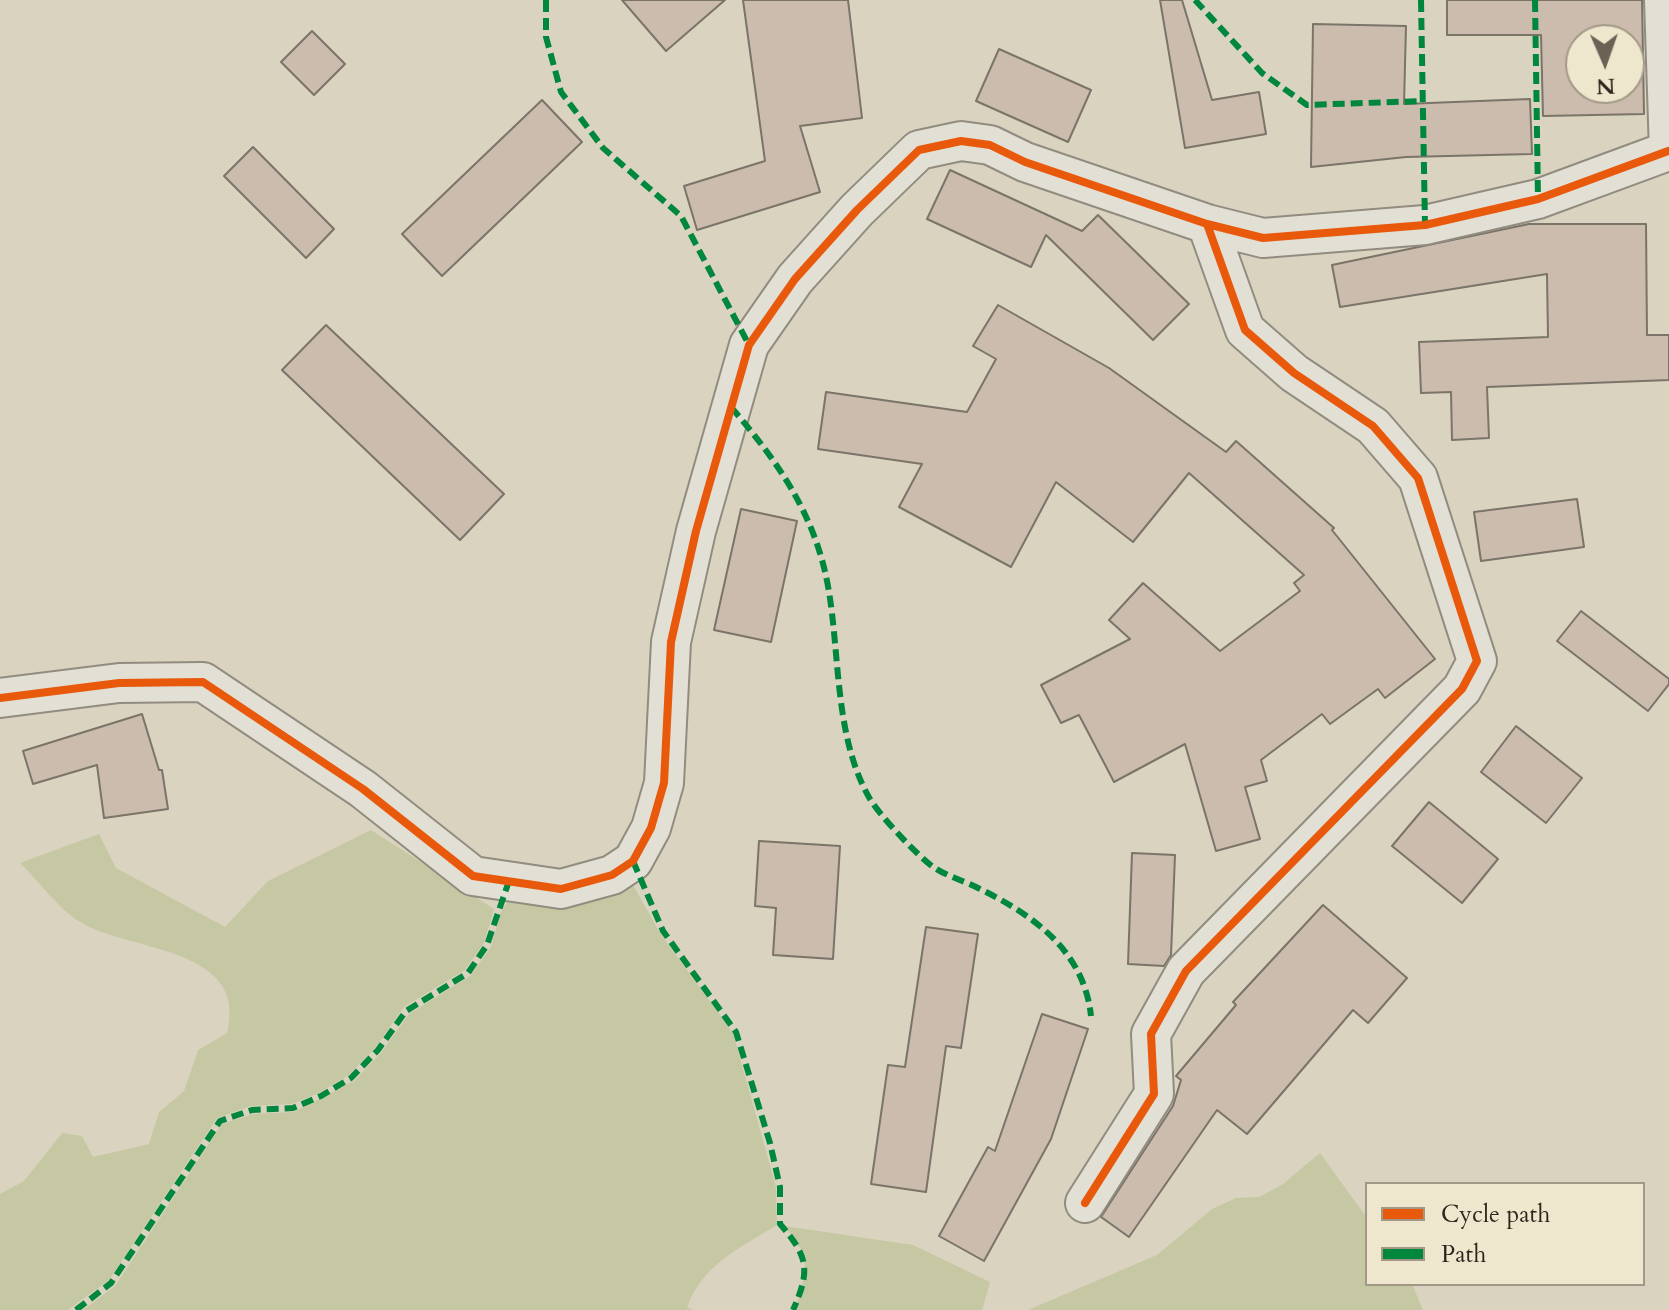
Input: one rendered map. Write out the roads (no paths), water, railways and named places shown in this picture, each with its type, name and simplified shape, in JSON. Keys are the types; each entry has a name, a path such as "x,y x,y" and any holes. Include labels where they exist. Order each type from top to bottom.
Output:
{"street":[{"path":"0,698 119,683 203,682 363,789 473,876 561,889 612,875 633,861 645,839 664,783 671,642 696,531 749,345 795,279 857,210 919,150 961,141 990,145 1025,162 1207,224 1263,238 1425,225 1538,199 1668,151 1664,0"},
{"path":"1085,1203 1154,1094 1151,1034 1186,971 1462,689 1477,661 1418,478 1373,426 1294,373 1245,330 1207,224"}]}
